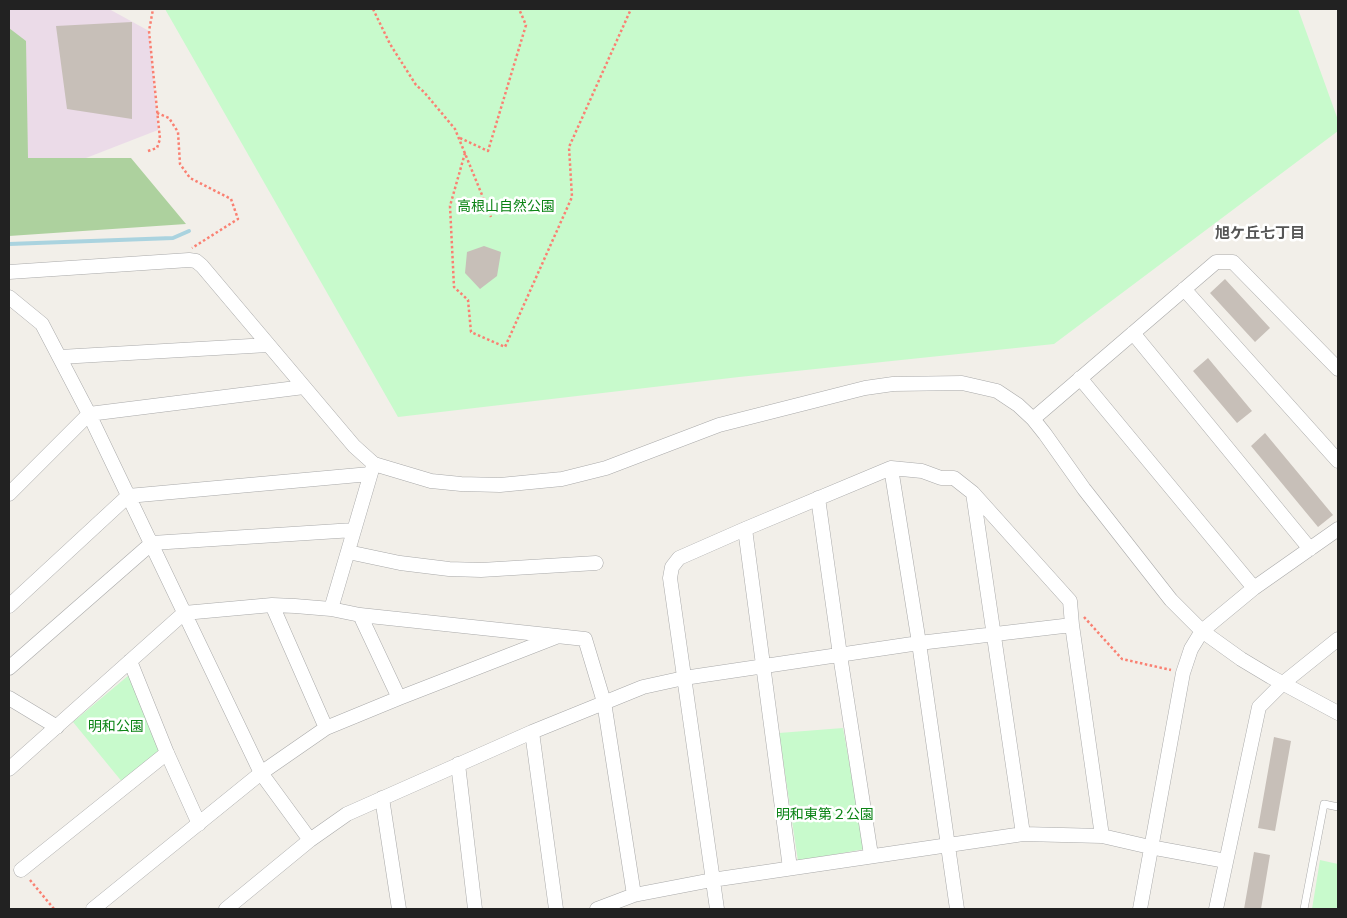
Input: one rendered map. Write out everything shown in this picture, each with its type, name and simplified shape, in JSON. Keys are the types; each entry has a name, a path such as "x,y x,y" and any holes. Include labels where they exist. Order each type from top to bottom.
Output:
{"street":[{"path":"9,272 189,260 202,266 372,469"},
{"path":"1033,419 1216,262 1233,262 1338,369"},
{"path":"1184,289 1338,462"},
{"path":"9,297 42,324 89,414 261,773 310,840"},
{"path":"1133,333 1310,549"},
{"path":"60,357 268,345"},
{"path":"1080,378 1254,588"},
{"path":"9,606 128,496 372,469 393,471 431,481 461,484 500,485 562,479 606,468 719,425 833,395 893,384 962,383 997,391 1018,405 1033,419 1084,489 1171,600 1202,631 1241,659 1282,684 1338,713"},
{"path":"9,494 89,414 304,387"},
{"path":"891,468 919,643 957,909"},
{"path":"717,909 670,578 672,567 679,558 891,468 922,472 940,478 954,478 973,493 1070,601 1102,836"},
{"path":"331,609 372,469"},
{"path":"973,493 992,635 1023,834"},
{"path":"818,498 871,855"},
{"path":"745,529 790,868"},
{"path":"1140,909 1183,673 1190,649 1202,631 1254,588 1338,529"},
{"path":"9,668 152,544 354,530"},
{"path":"348,552 400,563 449,569 481,570 596,564"},
{"path":"272,605 326,728"},
{"path":"9,769 184,613 272,605 331,609 360,615 585,639 604,702 634,895"},
{"path":"360,615 399,698"},
{"path":"226,909 310,840 348,814 532,732 643,687 684,678 919,643 1072,625"},
{"path":"93,909 261,773 326,728 559,636"},
{"path":"1216,909 1259,707 1282,684 1338,639"},
{"path":"130,662 167,753 199,824"},
{"path":"9,698 57,727"},
{"path":"532,732 556,909"},
{"path":"21,870 167,753"},
{"path":"458,764 475,909"},
{"path":"382,798 399,909"},
{"path":"597,909 634,895 712,880 1023,834 1102,836 1226,861"}],"lane":[{"path":"1304,909 1324,804 1338,807"}],"path":[{"path":"148,151 157,148 160,139 149,31 153,9"},
{"path":"373,9 390,44 416,85 455,129 491,217"},
{"path":"458,137 488,150 526,25 519,9"},
{"path":"465,153 450,206 454,287 468,300 471,332 505,347 572,197 569,147 631,9"},
{"path":"157,113 169,118 178,132 180,164 190,178 231,199 238,219 191,248 189,260"},
{"path":"1070,601 1122,659 1183,673"},
{"path":"21,870 54,909"}],"shaded area":[{"path":"9,9 109,9 149,31 158,130 9,188"}],"green space":[{"name":"高根山自然公園","path":"165,9 1298,9 1338,120 1338,131 1054,344 739,377 398,417"},
{"path":"9,28 26,41 28,158 131,158 186,224 9,236"},
{"name":"明和公園","path":"129,675 162,753 123,783 73,722"},
{"name":"明和東第２公園","path":"843,728 865,849 798,861 779,733"},
{"path":"1320,860 1338,864 1338,909 1312,909"}],"building":[{"path":"132,22 132,119 67,109 56,26"},
{"path":"484,246 501,252 497,276 480,289 465,273 467,252"},
{"path":"1225,279 1270,328 1255,342 1210,293"},
{"path":"1208,358 1252,411 1237,423 1193,371"},
{"path":"1265,433 1333,515 1318,527 1251,446"},
{"path":"1274,737 1291,741 1275,831 1258,828"},
{"path":"1254,852 1270,855 1261,909 1244,909"}],"waterway":[{"path":"9,244 173,238 189,231"}],"district":[{"name":"旭ケ丘七丁目","path":"1260,233"}]}
